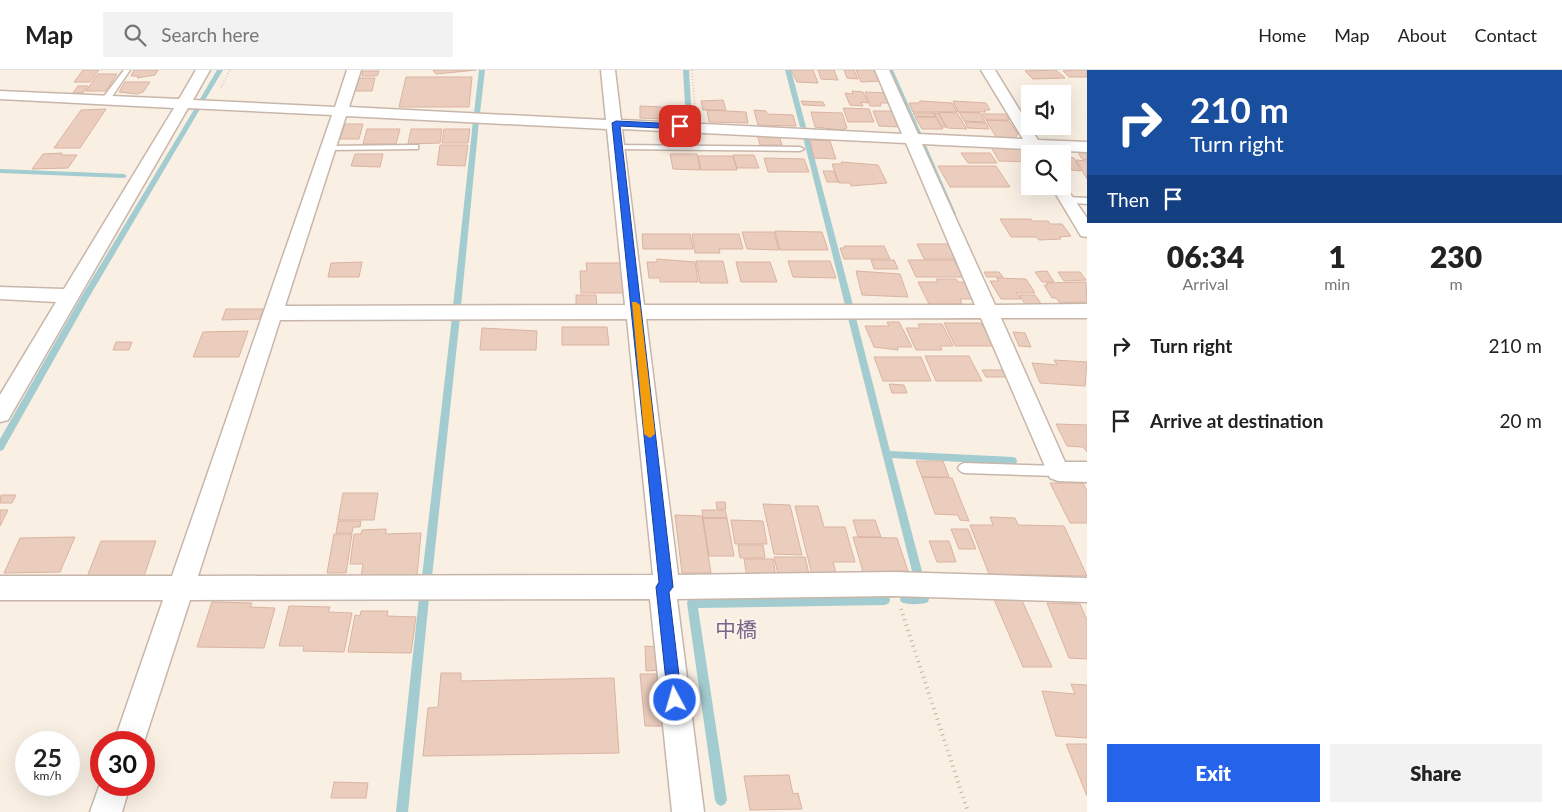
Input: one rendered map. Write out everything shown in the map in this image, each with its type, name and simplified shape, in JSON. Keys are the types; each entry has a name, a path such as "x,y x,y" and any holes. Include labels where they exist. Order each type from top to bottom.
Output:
{"street":[{"path":"0,414 204,70"},
{"path":"133,731 354,70"},
{"path":"608,70 616,123 688,812"},
{"path":"882,70 1058,471 1087,472"},
{"path":"988,70 1034,145"},
{"path":"0,95 696,127 911,138 1021,147"},
{"path":"1071,147 1087,147"},
{"path":"1064,195 1087,232"},
{"path":"0,293 70,296"},
{"path":"273,313 1087,311"},
{"path":"0,588 664,587 893,584 1087,590"},
{"path":"106,812 111,796"}],"lane":[{"path":"106,99 127,70"},
{"path":"328,148 415,147"},
{"path":"618,147 800,149"},
{"path":"1069,195 1087,201"},
{"path":"964,468 1058,471"}],"path":[{"path":"692,70 696,127"},
{"path":"893,584 968,812"}],"building":[{"path":"83,70 99,70 90,82 74,82"},
{"path":"134,70 158,70 155,75 137,78 139,76 131,76"},
{"path":"433,70 476,70 436,74"},
{"path":"791,70 813,70 818,83 797,82"},
{"path":"818,70 834,70 838,80 821,79"},
{"path":"844,70 854,70 858,79 847,78"},
{"path":"856,70 878,70 883,81 861,82"},
{"path":"1056,70 1065,78 1033,79 1025,71"},
{"path":"1087,70 1087,77 1069,77 1063,71"},
{"path":"363,71 379,71 377,76 362,76"},
{"path":"98,74 117,74 106,91 86,91"},
{"path":"406,77 472,77 469,107 399,107"},
{"path":"359,78 375,78 372,91 354,91"},
{"path":"125,82 150,82 143,92 137,94 119,92"},
{"path":"78,86 88,86 83,93 73,93"},
{"path":"852,91 863,92 868,103 861,102 863,106 850,105 845,93 853,94"},
{"path":"865,92 887,93 889,103 880,103 881,106 870,106"},
{"path":"723,100 726,110 703,110 701,101"},
{"path":"801,101 823,102 825,106 803,105"},
{"path":"920,101 952,103 957,112 913,112 909,103 918,103"},
{"path":"953,101 986,103 990,110 984,110 986,112 958,112"},
{"path":"640,106 684,108 685,120 640,118"},
{"path":"843,108 869,109 874,122 848,122"},
{"path":"106,109 80,148 54,148 81,110"},
{"path":"707,110 746,112 748,123 709,122"},
{"path":"754,110 766,111 767,114 793,115 796,126 758,125"},
{"path":"873,111 894,111 901,127 879,126"},
{"path":"811,112 842,113 847,128 841,130 815,127"},
{"path":"938,112 957,113 967,129 947,128"},
{"path":"959,112 980,113 985,122 964,121"},
{"path":"913,113 934,113 936,117 915,116"},
{"path":"934,113 939,114 946,127 942,127"},
{"path":"982,114 1005,114 1009,120 986,120"},
{"path":"915,117 936,117 943,129 922,129"},
{"path":"986,120 1009,121 1018,134 1015,138 996,137"},
{"path":"965,122 986,123 989,129 968,128"},
{"path":"345,124 363,124 359,139 340,139"},
{"path":"367,129 400,129 396,144 363,144"},
{"path":"411,129 442,129 440,143 408,144"},
{"path":"444,129 470,129 468,143 442,143"},
{"path":"757,134 779,135 782,145 760,145"},
{"path":"681,135 696,135 698,144 683,144"},
{"path":"810,140 830,141 836,159 814,158"},
{"path":"440,145 468,145 465,166 437,165"},
{"path":"991,147 1021,148 1021,162 999,161"},
{"path":"1077,151 1087,152 1087,160 1082,159"},
{"path":"62,153 61,155 77,155 68,168 32,169 43,154"},
{"path":"961,153 990,153 997,163 968,163"},
{"path":"355,154 383,154 380,167 351,166"},
{"path":"670,154 697,154 700,170 673,169"},
{"path":"733,155 754,155 759,168 737,168"},
{"path":"698,156 733,156 737,170 701,170"},
{"path":"1071,157 1074,158 1081,171 1071,170"},
{"path":"764,158 804,159 809,172 768,172"},
{"path":"1076,160 1087,161 1087,179"},
{"path":"841,162 878,165 887,183 851,186 850,183 839,183 832,164 842,164"},
{"path":"938,166 996,166 1010,187 950,187"},
{"path":"823,171 834,171 838,182 827,182"},
{"path":"1000,219 1031,219 1032,221 1048,221 1050,224 1062,224 1071,236 1059,237 1061,239 1039,240 1036,237 1011,237"},
{"path":"775,231 822,232 828,250 780,250"},
{"path":"742,232 774,232 779,250 747,249"},
{"path":"642,234 690,234 693,249 643,249"},
{"path":"692,234 739,234 743,249 719,249 720,253 695,253"},
{"path":"917,244 949,244 957,259 924,259"},
{"path":"844,246 884,246 890,259 844,259 840,248 845,248"},
{"path":"657,259 695,262 698,282 660,282 660,278 649,278 647,262 657,262"},
{"path":"871,260 894,260 898,269 874,269"},
{"path":"908,260 954,260 963,277 916,277"},
{"path":"696,261 723,261 728,283 700,283"},
{"path":"788,261 830,261 836,278 793,277"},
{"path":"362,262 359,277 328,277 331,263"},
{"path":"736,262 770,262 777,282 741,282"},
{"path":"586,263 622,263 625,293 581,293 580,271 587,271"},
{"path":"856,271 900,274 908,297 862,295"},
{"path":"1047,271 1054,282 1042,282 1035,272"},
{"path":"984,272 999,272 1003,277 987,277"},
{"path":"1058,272 1080,272 1086,280 1064,281"},
{"path":"996,278 1026,279 1035,293 1016,293 1021,299 1001,299 990,281 999,281"},
{"path":"936,279 956,279 958,282 964,282 974,299 960,299 962,304 929,304 918,282 938,282"},
{"path":"1086,282 1087,305 1084,302 1060,303 1056,298 1052,298 1044,285 1048,285 1046,283"},
{"path":"576,295 596,295 597,306 576,306"},
{"path":"1019,295 1035,295 1042,305 1026,305"},
{"path":"226,309 263,309 260,319 222,320"},
{"path":"887,322 899,322 912,347 897,347 898,350 874,347 865,326 889,326"},
{"path":"944,323 981,323 994,346 955,346"},
{"path":"918,324 942,324 953,346 940,346 942,350 916,350 906,328 920,328"},
{"path":"562,327 607,327 609,345 562,345"},
{"path":"482,328 537,331 536,350 480,350"},
{"path":"248,331 239,357 193,357 203,332"},
{"path":"1013,332 1025,333 1031,347 1019,346"},
{"path":"116,342 132,342 129,350 113,350"},
{"path":"925,356 969,356 982,381 936,381"},
{"path":"874,357 921,357 931,381 883,381"},
{"path":"1054,360 1087,362 1085,386 1040,383 1032,363 1057,365"},
{"path":"982,370 1004,370 1009,377 986,377"},
{"path":"889,384 904,385 907,393 892,393"},
{"path":"1056,424 1087,425 1087,452 1083,447 1067,446"},
{"path":"916,461 943,461 949,477 922,477"},
{"path":"922,477 952,478 969,521 960,520 958,515 935,514"},
{"path":"1050,483 1083,483 1087,491 1087,523 1070,523"},
{"path":"343,493 378,493 374,520 338,520"},
{"path":"1,495 16,495 12,503 0,503"},
{"path":"716,502 725,502 726,509 717,509"},
{"path":"763,504 790,505 802,555 774,554"},
{"path":"795,506 818,506 824,527 845,527 855,562 833,562 837,576 812,575"},
{"path":"0,510 8,510 0,526"},
{"path":"702,510 725,510 727,518 703,518"},
{"path":"675,515 702,516 711,573 682,573"},
{"path":"990,517 1015,518 1018,525 1064,526 1087,576 989,574 970,525 993,525"},
{"path":"703,518 727,518 734,556 709,556"},
{"path":"731,520 763,521 767,544 735,544"},
{"path":"853,520 875,520 881,537 858,537"},
{"path":"338,521 361,521 360,527 353,527 352,533 336,533"},
{"path":"386,529 386,534 421,533 417,576 361,577 363,564 350,564 354,534 361,534 362,530"},
{"path":"951,529 968,529 976,549 959,549"},
{"path":"334,534 352,534 346,573 327,573"},
{"path":"75,537 60,572 4,573 20,538"},
{"path":"853,537 897,538 908,571 892,571 894,576 864,575"},
{"path":"101,541 156,541 144,576 87,577"},
{"path":"929,541 949,541 956,562 937,562"},
{"path":"738,545 763,545 765,558 740,558"},
{"path":"774,557 805,557 809,574 778,574"},
{"path":"744,559 773,559 776,577 747,577"},
{"path":"1020,596 1052,667 1023,667 993,597"},
{"path":"212,602 252,603 250,607 275,608 264,648 197,647"},
{"path":"1047,603 1080,604 1087,620 1087,659 1069,658"},
{"path":"289,606 330,607 328,612 352,613 344,652 303,651 304,646 279,646"},
{"path":"361,611 388,611 387,616 416,617 411,653 348,652 355,615 360,616"},
{"path":"645,646 658,647 660,670 646,671"},
{"path":"441,673 461,673 461,681 614,678 619,753 423,756 428,708 438,707"},
{"path":"640,674 661,674 666,726 645,726"},
{"path":"1071,684 1087,685 1087,738 1056,736 1042,691 1075,694"},
{"path":"1066,744 1087,744 1087,796"},
{"path":"789,775 793,794 798,793 802,809 750,810 744,776"},
{"path":"334,782 368,783 366,798 331,798"}],"waterway":[{"path":"203,99 220,70"},
{"path":"477,113 482,70"},
{"path":"686,70 689,122"},
{"path":"788,70 803,127"},
{"path":"890,70 918,133"},
{"path":"0,447 84,299 197,109"},
{"path":"457,306 476,121"},
{"path":"806,137 849,305"},
{"path":"922,143 953,214"},
{"path":"0,171 124,176"},
{"path":"427,577 456,317"},
{"path":"852,318 918,575"},
{"path":"887,454 1013,461"},
{"path":"402,812 424,598"},
{"path":"905,599 924,599"},
{"path":"721,800 692,603 885,600"}],"slow traffic":[{"path":"636,305 650,434"}],"district":[{"name":"中橋","path":"736,630"}],"route":[{"path":"675,700 662,587 666,587 616,123 680,126"}]}
